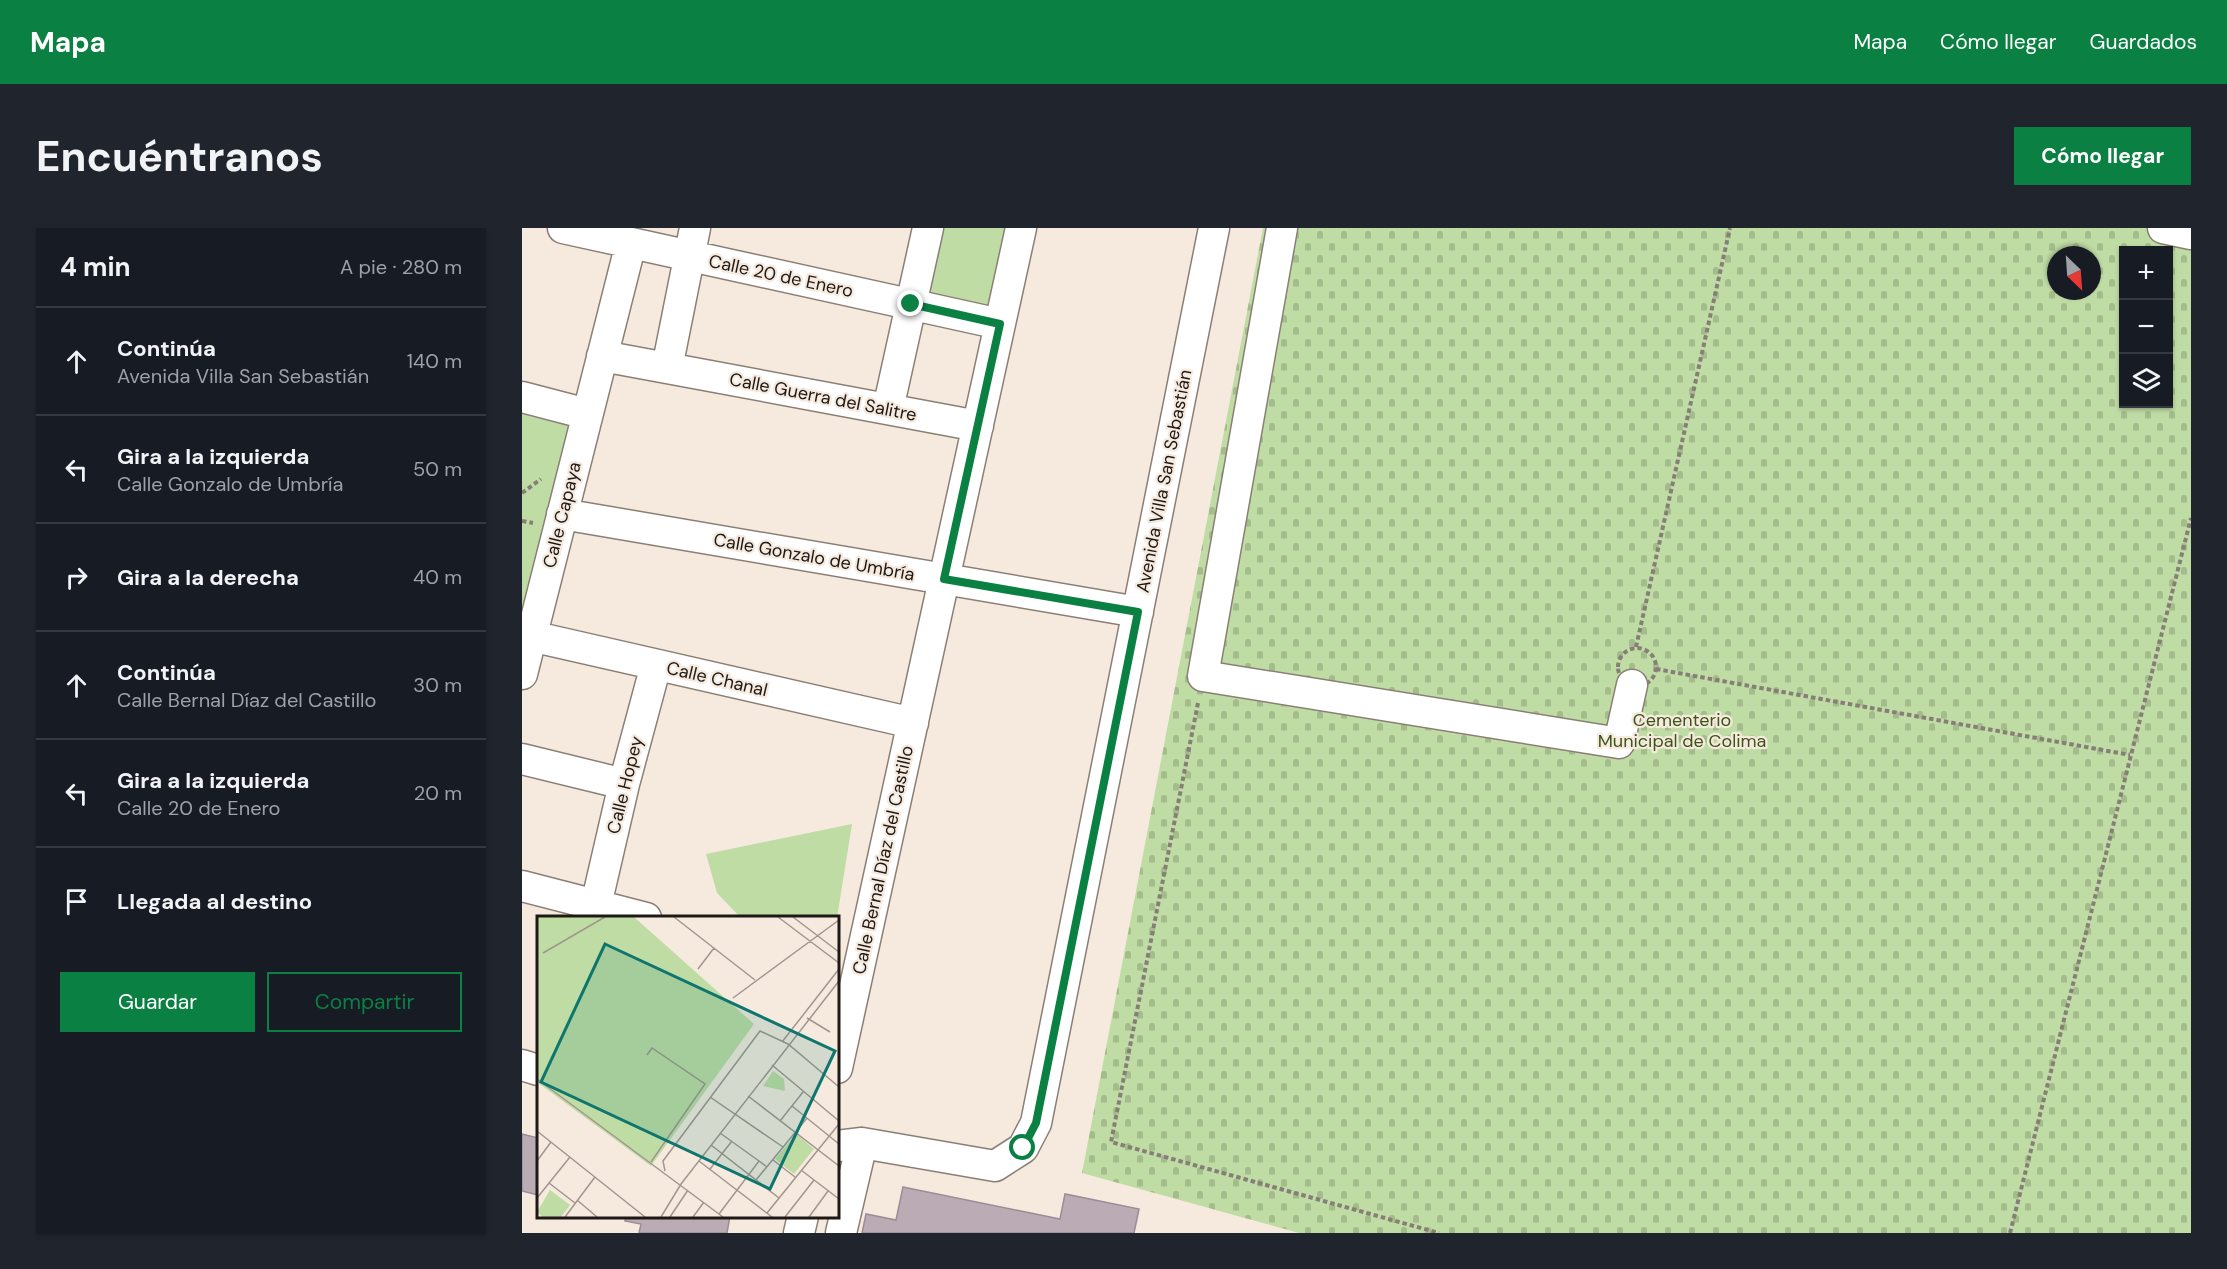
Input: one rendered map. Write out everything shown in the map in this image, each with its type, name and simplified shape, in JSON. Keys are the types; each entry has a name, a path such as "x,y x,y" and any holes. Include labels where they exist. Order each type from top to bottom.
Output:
{"street":[{"name":"Calle 20 de Enero","path":"563,228 630,243 693,242 911,304 1000,324"},
{"path":"888,409 928,228"},
{"path":"978,426 1021,228"},
{"name":"Avenida Villa San Sebastián","path":"849,1144 995,1166 1023,1148 1036,1123 1215,228"},
{"path":"1282,228 1203,676 1619,743 1644,677"},
{"path":"2163,228 2191,234"},
{"path":"602,356 667,368 693,242"},
{"name":"Calle Capaya","path":"522,674 527,635 562,514 630,243"},
{"name":"Calle Guerra del Salitre","path":"667,368 978,426"},
{"path":"522,398 587,414"},
{"name":"Calle Bernal Díaz del Castillo","path":"838,1058 847,971 913,723 978,426"},
{"name":"Calle Gonzalo de Umbría","path":"562,514 1138,612"},
{"name":"Calle Chanal","path":"527,635 913,723"},
{"name":"Calle Hopey","path":"596,905 624,784 656,665"},
{"path":"522,759 624,784"},
{"path":"522,886 638,916"},
{"path":"522,1065 537,1070"},
{"path":"842,1233 849,1144"},
{"path":"799,1233 803,1218"}],"path":[{"path":"1636,647 1730,228"},
{"path":"2010,1233 2191,518"},
{"path":"1203,676 1111,1142 1439,1233"},
{"path":"1644,677 2130,755"}],"green space":[{"path":"940,228 1008,228 991,310 926,297"},
{"name":"Cementerio Municipal de Colima","path":"1263,228 2191,228 2191,1233 1299,1233 1082,1173"},
{"path":"522,410 578,425 522,628"},
{"path":"852,824 837,916 739,916 717,893 706,854"}],"building":[{"path":"522,1134 537,1138 537,1195 522,1191"},
{"path":"903,1187 1060,1219 1065,1194 1139,1209 1134,1233 862,1233 866,1214 896,1220"},
{"path":"626,1218 730,1218 727,1233 639,1233 641,1224 625,1221"}],"route":[{"path":"911,304 1000,324 944,579 1138,612 1036,1123 1023,1148"}]}
